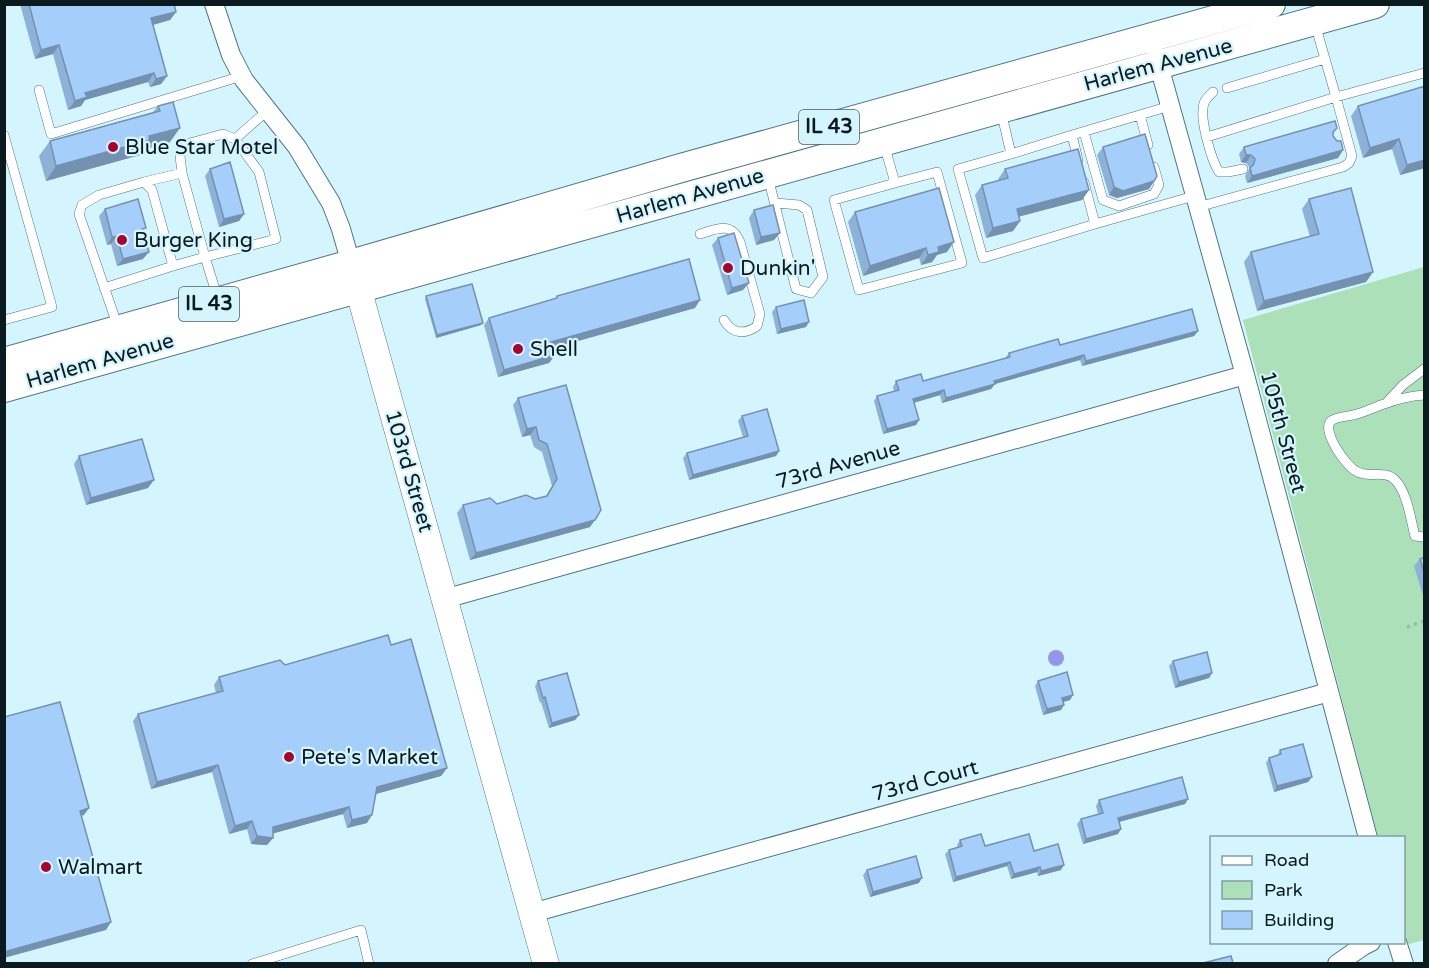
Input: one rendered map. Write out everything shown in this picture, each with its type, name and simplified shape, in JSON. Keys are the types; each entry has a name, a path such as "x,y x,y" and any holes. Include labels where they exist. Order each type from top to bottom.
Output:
{"main road":[{"name":"Harlem Avenue","path":"4,362 219,301 354,277 767,174 1001,109 1155,52 1271,4"},
{"name":"Harlem Avenue","path":"4,388 354,277 681,168 1155,52 1315,22 1375,4"}],"street":[{"name":"103rd Street","path":"214,4 231,55 242,76 297,147 331,203 341,229 546,963"},
{"name":"105th Street","path":"1155,52 1245,375 1368,836"},
{"name":"73rd Avenue","path":"444,599 1245,375"},
{"name":"73rd Court","path":"532,913 1329,692"},
{"path":"1337,963 1368,944"},
{"path":"1398,944 1404,963"}],"lane":[{"path":"1170,106 958,169 983,258 1108,219 1347,166 1352,156 1345,140 1336,97 1315,22"},
{"path":"1227,88 1325,59"},
{"path":"1207,137 1336,97 1425,73"},
{"path":"39,90 51,134 242,76"},
{"path":"1213,92 1207,97 1203,106 1203,117 1215,165 1219,172 1243,169"},
{"path":"1001,109 1011,154"},
{"path":"235,140 268,110"},
{"path":"1140,116 1150,150"},
{"path":"1084,132 1108,219"},
{"path":"104,288 173,266 205,257 276,239 259,172 235,140 223,134 190,143 183,148 180,156 182,173 205,257 219,301"},
{"path":"4,135 52,307 4,320"},
{"path":"1072,135 1095,224"},
{"path":"884,142 895,183"},
{"path":"1103,200 1119,206 1154,194 1159,185 1153,162"},
{"path":"937,172 962,263 859,290 834,200 895,183 937,172"},
{"path":"118,330 79,214 82,205 99,195 182,173"},
{"path":"767,174 776,203 795,289 811,293 823,277 807,210 799,205 776,203"},
{"path":"144,182 152,190 173,266"},
{"path":"700,234 724,228 734,232 740,242 760,314 757,326 747,332 733,330 724,320"},
{"path":"1386,403 1403,385 1425,369"},
{"path":"1425,395 1412,396 1354,415 1336,418 1328,426 1337,450 1353,470 1360,474 1387,475 1395,478 1404,496 1415,536 1425,537"},
{"path":"252,963 361,930 369,963"}],"path":[{"path":"1407,627 1425,621"}],"green space":[{"path":"1424,267 1424,940 1406,945 1405,836 1378,836 1243,320"}],"water":[{"path":"1053,650 1059,650 1064,658 1062,664 1053,666 1048,661 1048,655"}],"building":[{"path":"29,4 174,4 176,12 151,18 167,76 156,79 154,73 85,93 87,97 75,101 59,45 41,50"},
{"path":"1425,86 1425,160 1407,165 1399,139 1370,148 1358,106"},
{"path":"173,102 180,128 149,136 150,140 56,166 50,141 160,111 158,106"},
{"path":"1335,121 1337,128 1333,136 1337,141 1341,141 1343,150 1252,176 1250,168 1255,159 1251,155 1246,155 1244,147"},
{"path":"1145,134 1157,176 1154,181 1123,191 1114,187 1103,147"},
{"path":"1078,149 1089,190 1017,209 1020,221 993,228 982,185 1008,178 1005,169"},
{"path":"230,162 244,214 224,219 210,169"},
{"path":"939,188 954,242 938,247 939,252 928,255 926,248 870,266 855,212"},
{"path":"1351,188 1373,272 1264,301 1251,252 1319,234 1309,199"},
{"name":"Burger King","path":"138,199 146,228 142,229 149,252 123,259 117,236 112,237 105,209"},
{"path":"773,205 780,233 761,237 754,210"},
{"path":"734,233 749,283 732,288 718,238"},
{"path":"689,259 700,300 551,342 555,355 504,370 489,318 557,298 557,296"},
{"name":"Shell","path":"472,284 483,323 437,335 426,296"},
{"path":"804,300 809,322 781,329 776,307"},
{"path":"1192,309 1198,331 1086,361 1084,355 994,381 995,384 946,398 944,390 913,399 919,420 887,429 877,396 899,390 896,381 921,374 923,381 1010,357 1009,353 1058,339 1060,345"},
{"path":"566,385 601,510 595,520 476,553 463,505 490,498 497,504 526,495 535,499 547,496 557,479 547,444 539,440 536,427 527,429 518,398"},
{"path":"767,409 779,451 693,475 687,453 748,436 742,416"},
{"path":"142,439 154,480 91,498 79,456"},
{"path":"1425,557 1425,575 1420,559"},
{"name":"Pete's Market","path":"388,635 391,645 411,639 447,768 377,787 372,815 352,820 349,807 273,827 273,838 257,836 252,821 235,826 218,765 157,782 138,714 223,691 219,677 280,660 285,665"},
{"path":"1207,652 1212,673 1179,682 1173,661"},
{"path":"1067,672 1073,695 1062,698 1064,705 1047,709 1038,681"},
{"path":"567,673 579,715 552,723 538,681"},
{"name":"Walmart","path":"60,702 89,808 80,811 111,922 4,952 4,717"},
{"path":"1303,744 1312,777 1277,786 1269,758 1281,754 1280,750"},
{"path":"1182,777 1188,799 1118,818 1121,829 1086,839 1081,819 1103,813 1099,800"},
{"path":"981,834 985,846 1029,834 1034,851 1058,844 1064,865 1041,871 1040,867 1014,874 1010,862 956,877 949,850 962,846 960,840"},
{"path":"916,856 922,878 873,892 867,870"},
{"path":"1231,956 1233,963 1203,963"}],"place":[{"name":"Blue Star Motel","path":"113,147"},
{"name":"Burger King","path":"122,240"},
{"name":"Dunkin'","path":"728,268"},
{"name":"Shell","path":"518,349"},
{"name":"Pete's Market","path":"289,757"},
{"name":"Walmart","path":"46,867"}]}
